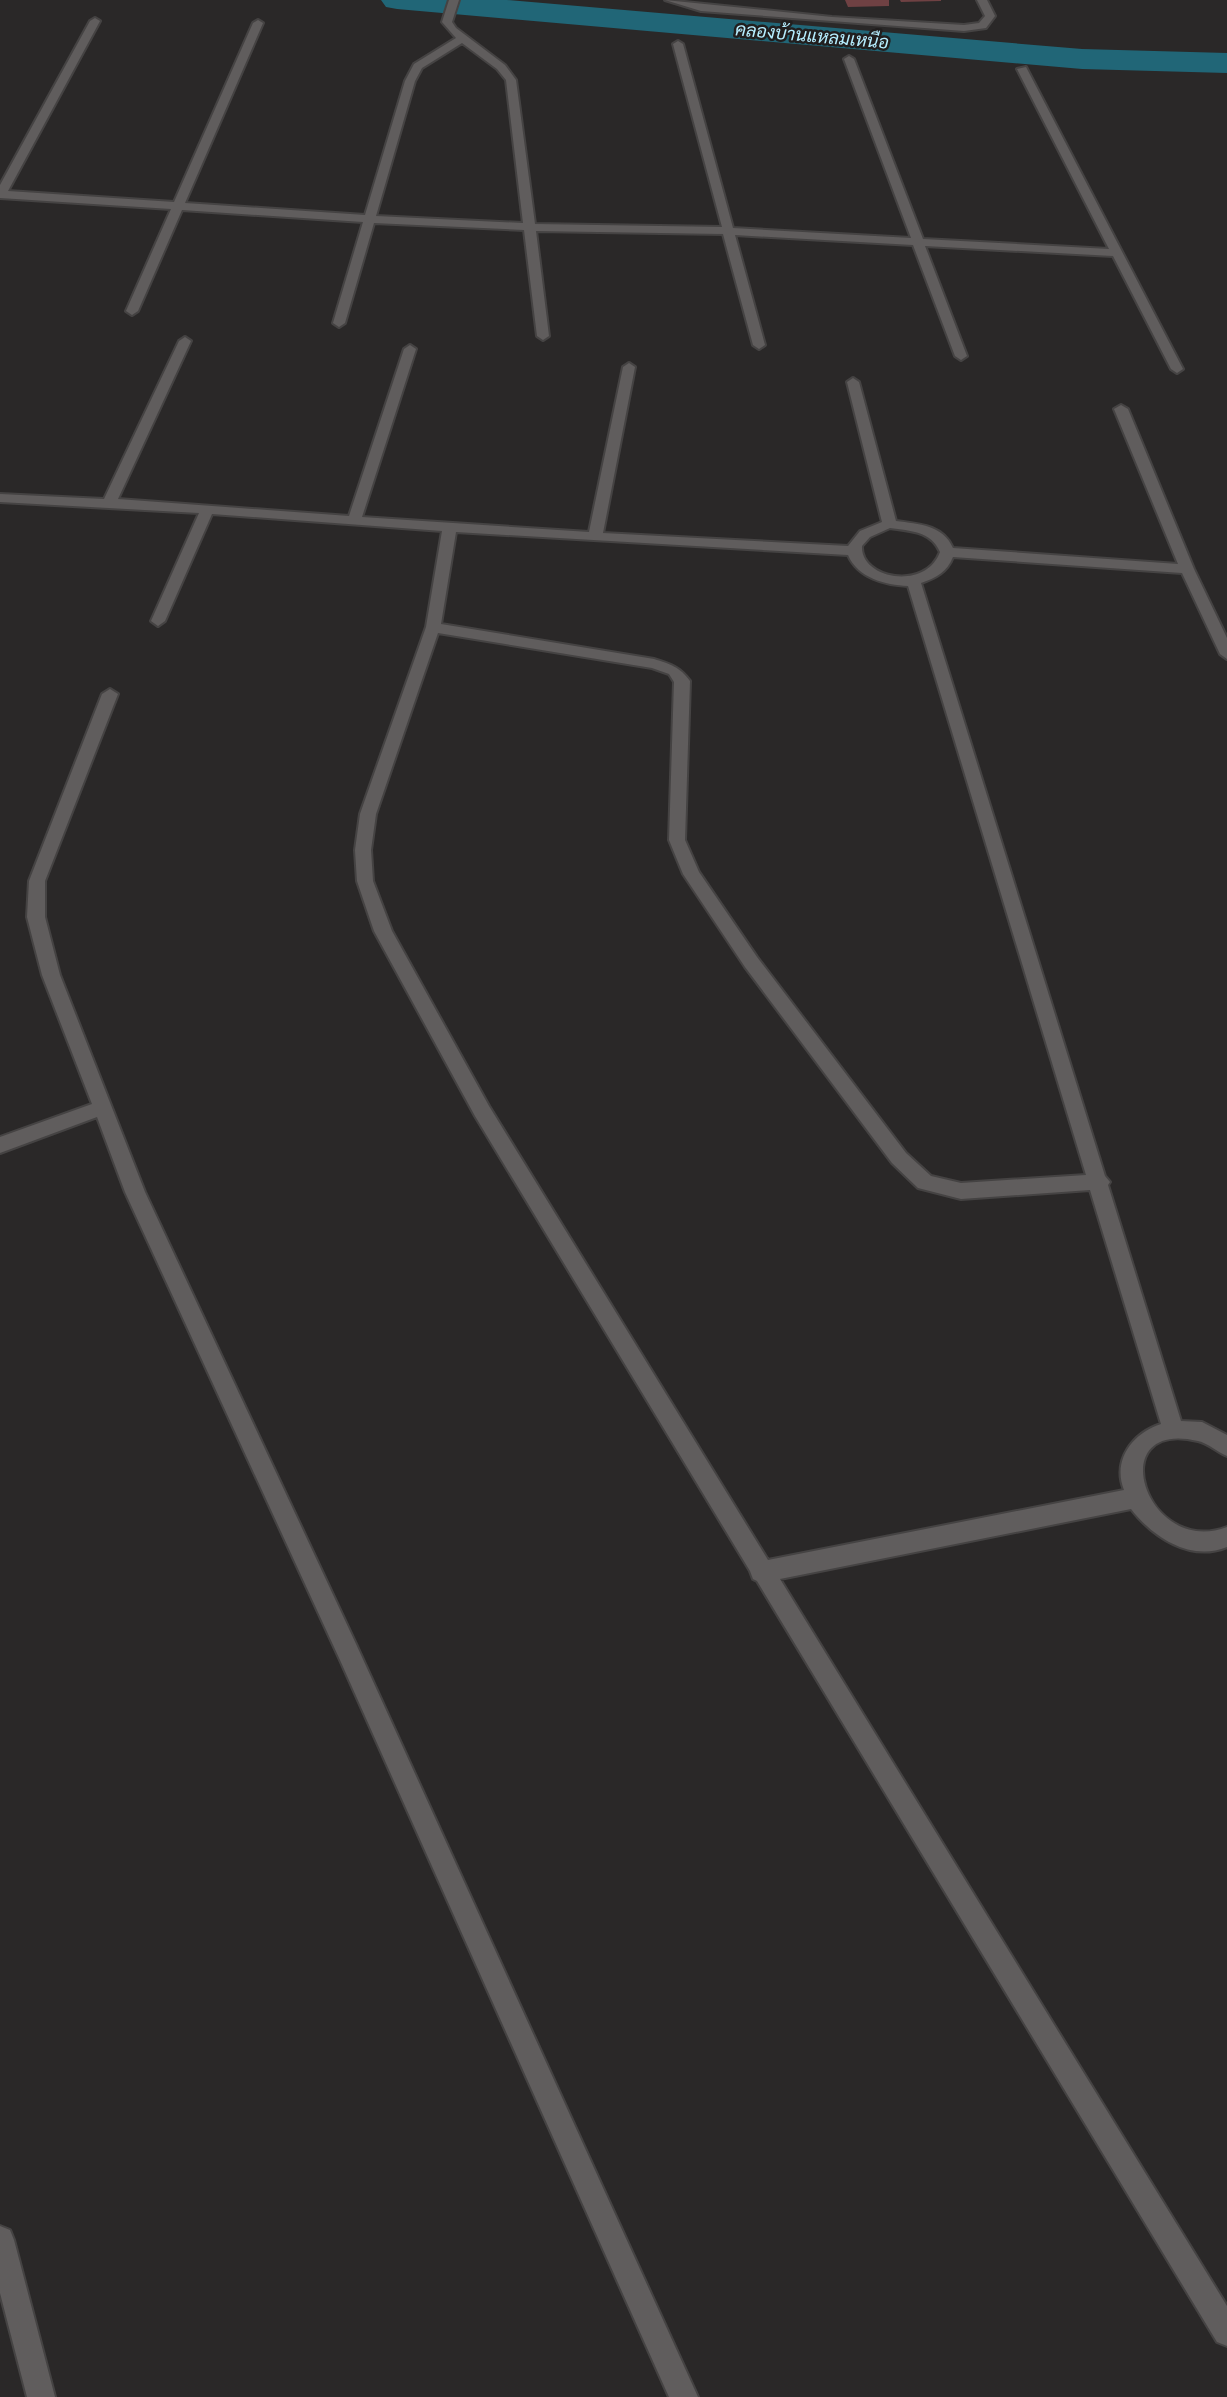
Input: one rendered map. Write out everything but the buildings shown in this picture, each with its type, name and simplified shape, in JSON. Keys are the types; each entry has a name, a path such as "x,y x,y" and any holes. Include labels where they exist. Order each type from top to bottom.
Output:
{"street":[{"path":"454,0 447,22 452,30 501,67 512,80 543,336"},
{"path":"670,0 701,8 830,15 964,28 982,26 990,16 982,0"},
{"path":"95,21 0,194 370,219 528,227 727,231 1117,253"},
{"path":"132,311 258,23"},
{"path":"339,323 410,81 418,66 463,38"},
{"path":"678,44 759,345"},
{"path":"849,59 961,356"},
{"path":"1022,69 1177,369"},
{"path":"108,502 185,341"},
{"path":"354,521 410,349"},
{"path":"596,537 629,367"},
{"path":"853,382 890,524"},
{"path":"1121,409 1187,569 1227,654"},
{"path":"0,498 108,502 596,537 855,551"},
{"path":"158,621 206,510"},
{"path":"890,524 922,527 944,542 948,552 947,562 940,571 913,580 897,580 874,573 858,561 855,551 857,541 864,533 890,524"},
{"path":"450,527 433,627 368,814 363,850 365,881 383,931 482,1111 1227,2332"},
{"path":"948,552 1187,569"},
{"path":"913,580 1100,1182 1173,1429"},
{"path":"433,627 654,664 674,671 682,681 677,840 691,874 751,962 899,1158 925,1182 961,1191 1100,1182"},
{"path":"110,694 37,881 36,917 51,975 135,1192 354,1665 684,2397"},
{"path":"0,1145 101,1108"},
{"path":"1226,1540 1189,1541 1157,1525 1135,1498 1129,1474 1135,1452 1151,1436 1173,1429 1201,1431 1227,1446"},
{"path":"761,1572 1135,1498"},
{"path":"0,2239 41,2397"}],"waterway":[{"name":"คลองบ้านแหลมเหนือ","path":"397,0 1082,59 1227,63"}]}
